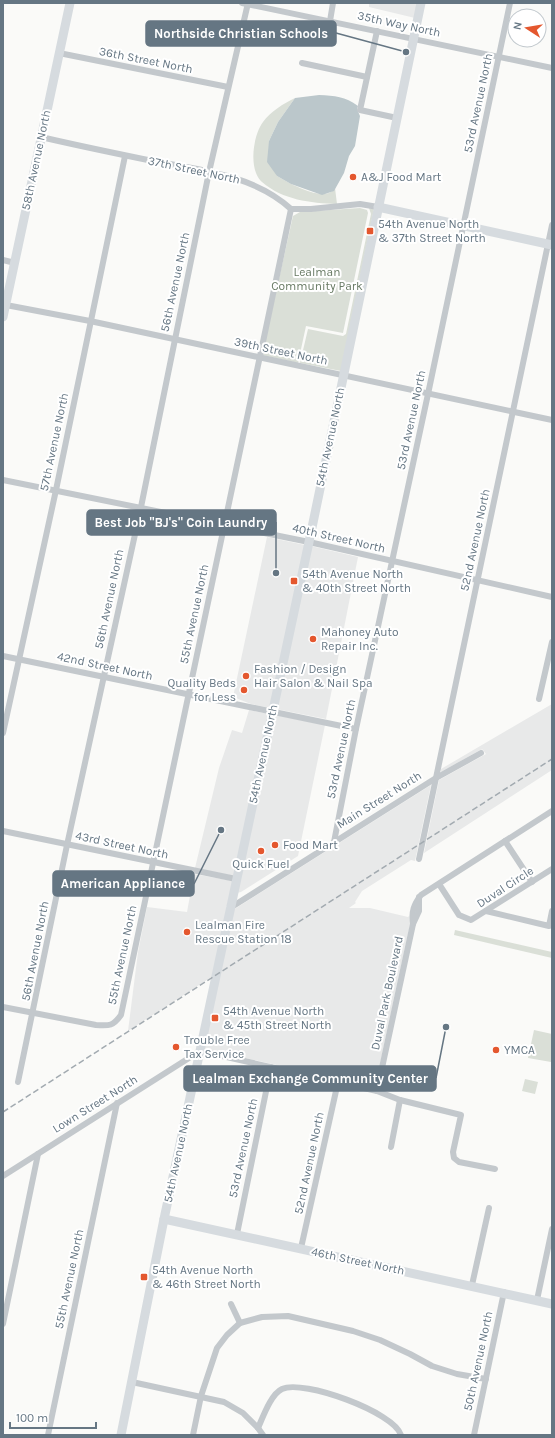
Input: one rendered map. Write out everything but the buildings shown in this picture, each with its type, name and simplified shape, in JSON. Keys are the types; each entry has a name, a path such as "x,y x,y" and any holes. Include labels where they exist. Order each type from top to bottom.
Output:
{"main road":[{"name":"58th Avenue North","path":"3,318 70,3"},
{"name":"54th Avenue North","path":"121,1435 164,1219 309,542 421,3"},
{"path":"378,207 550,244"},
{"name":"46th Street North","path":"164,1219 504,1292 552,1304"}],"street":[{"name":"35th Way North","path":"246,3 552,68"},
{"name":"56th Avenue North","path":"18,1082 67,845 140,507 209,172 246,3"},
{"path":"330,20 333,3"},
{"name":"53rd Avenue North","path":"334,842 356,729 510,3"},
{"path":"377,31 360,110 397,118"},
{"name":"36th Street North","path":"59,53 228,88"},
{"path":"302,63 367,77"},
{"name":"37th Street North","path":"41,137 125,156 233,177 252,183 284,202 291,209"},
{"name":"57th Avenue North","path":"3,733 56,490 125,156"},
{"path":"291,209 311,209 360,204 378,207"},
{"name":"55th Avenue North","path":"33,1014 107,1026 115,1023 121,1015 291,209"},
{"name":"52nd Avenue North","path":"419,859 550,244 552,226"},
{"path":"3,260 15,263"},
{"name":"39th Street North","path":"6,305 90,321 552,420"},
{"name":"40th Street North","path":"3,480 309,542 552,597"},
{"path":"539,699 552,642"},
{"name":"42nd Street North","path":"3,656 356,729"},
{"name":"Main Street North","path":"230,908 436,778 481,754"},
{"path":"438,884 552,811"},
{"name":"43rd Street North","path":"3,831 236,879"},
{"path":"505,841 532,882"},
{"name":"Duval Circle","path":"438,884 459,915 471,920 552,870"},
{"name":"Duval Park Boulevard","path":"377,1091 413,924 414,905 420,896 438,884"},
{"path":"486,911 549,926 552,911"},
{"path":"3,1007 33,1014"},
{"path":"200,1051 377,1091 400,1100 461,1115 453,1152 454,1158 459,1162 495,1169"},
{"name":"Lown Street North","path":"3,1176 200,1051"},
{"name":"53rd Avenue North","path":"236,1234 271,1067"},
{"name":"52nd Avenue North","path":"302,1248 338,1082"},
{"path":"391,1148 400,1100"},
{"name":"55th Avenue North","path":"48,1435 117,1104"},
{"path":"3,1324 38,1154"},
{"path":"472,1285 489,1208"},
{"path":"537,1300 552,1229"},
{"name":"50th Avenue North","path":"474,1435 504,1292"},
{"path":"231,1304 240,1323"},
{"path":"193,1435 201,1396 217,1348 227,1335 240,1323 262,1317 288,1316 353,1331 380,1340 432,1366 457,1374 486,1379"},
{"path":"132,1382 201,1396 232,1405 258,1428 263,1435"},
{"path":"258,1428 273,1396 282,1389 292,1387 319,1392 355,1402 389,1420 400,1431 401,1435"}],"shaded area":[{"path":"369,3 418,3 415,18 369,7"},
{"path":"319,95 335,96 349,100 358,106 357,109 360,116 355,146 349,156 344,173 334,191 322,195 291,184 277,176 267,162 269,141 278,122 295,98"},
{"path":"267,537 305,545 270,708 251,704 233,697"},
{"path":"311,546 358,557 326,719 276,709"},
{"path":"552,704 552,770 424,853 439,780 486,754 482,749 441,772 441,769"},
{"path":"249,710 269,714 234,876 195,868 219,768 232,730 242,733"},
{"path":"275,715 325,725 298,856 241,892 237,893"},
{"path":"431,785 415,861 411,860 362,891 355,902 356,903 349,908 370,908 409,916 410,925 375,1087 204,1049 233,910"},
{"path":"194,874 233,881 226,907 213,976 128,1031 138,952 147,907 187,912"}],"green space":[{"path":"295,98 278,122 269,141 277,176 298,187 315,193 323,194 330,192 335,188 337,204 317,203 288,197 270,188 258,177 255,169 254,152 257,135 260,128 266,118 273,111"},
{"name":"Lealman Community Park","path":"360,208 367,210 368,213 343,333 306,326 298,363 262,355 293,216 300,212"},
{"path":"369,208 374,209 341,371 300,363 308,329 343,336 346,334 371,214"},
{"path":"455,930 552,952 552,958 454,935"},
{"path":"534,1030 552,1034 551,1062 528,1058"},
{"path":"525,1079 538,1082 535,1094 522,1091"}],"railway":[{"path":"3,1112 552,759"}],"place":[{"name":"Northside Christian Schools","path":"406,52"},
{"name":"A&J Food Mart","path":"353,177"},
{"name":"54th Avenue North & 37th Street North","path":"370,231"},
{"name":"Best Job \"BJ's\" Coin Laundry","path":"276,573"},
{"name":"54th Avenue North & 40th Street North","path":"294,581"},
{"name":"Mahoney Auto Repair Inc.","path":"313,639"},
{"name":"Fashion / Design Hair Salon & Nail Spa","path":"246,676"},
{"name":"Quality Beds for Less","path":"244,690"},
{"name":"American Appliance","path":"221,830"},
{"name":"Food Mart","path":"275,845"},
{"name":"Quick Fuel","path":"261,851"},
{"name":"Lealman Fire Rescue Station 18","path":"187,932"},
{"name":"54th Avenue North & 45th Street North","path":"215,1018"},
{"name":"Lealman Exchange Community Center","path":"446,1027"},
{"name":"Trouble Free Tax Service","path":"176,1047"},
{"name":"YMCA","path":"496,1050"},
{"name":"54th Avenue North & 46th Street North","path":"144,1277"}]}
